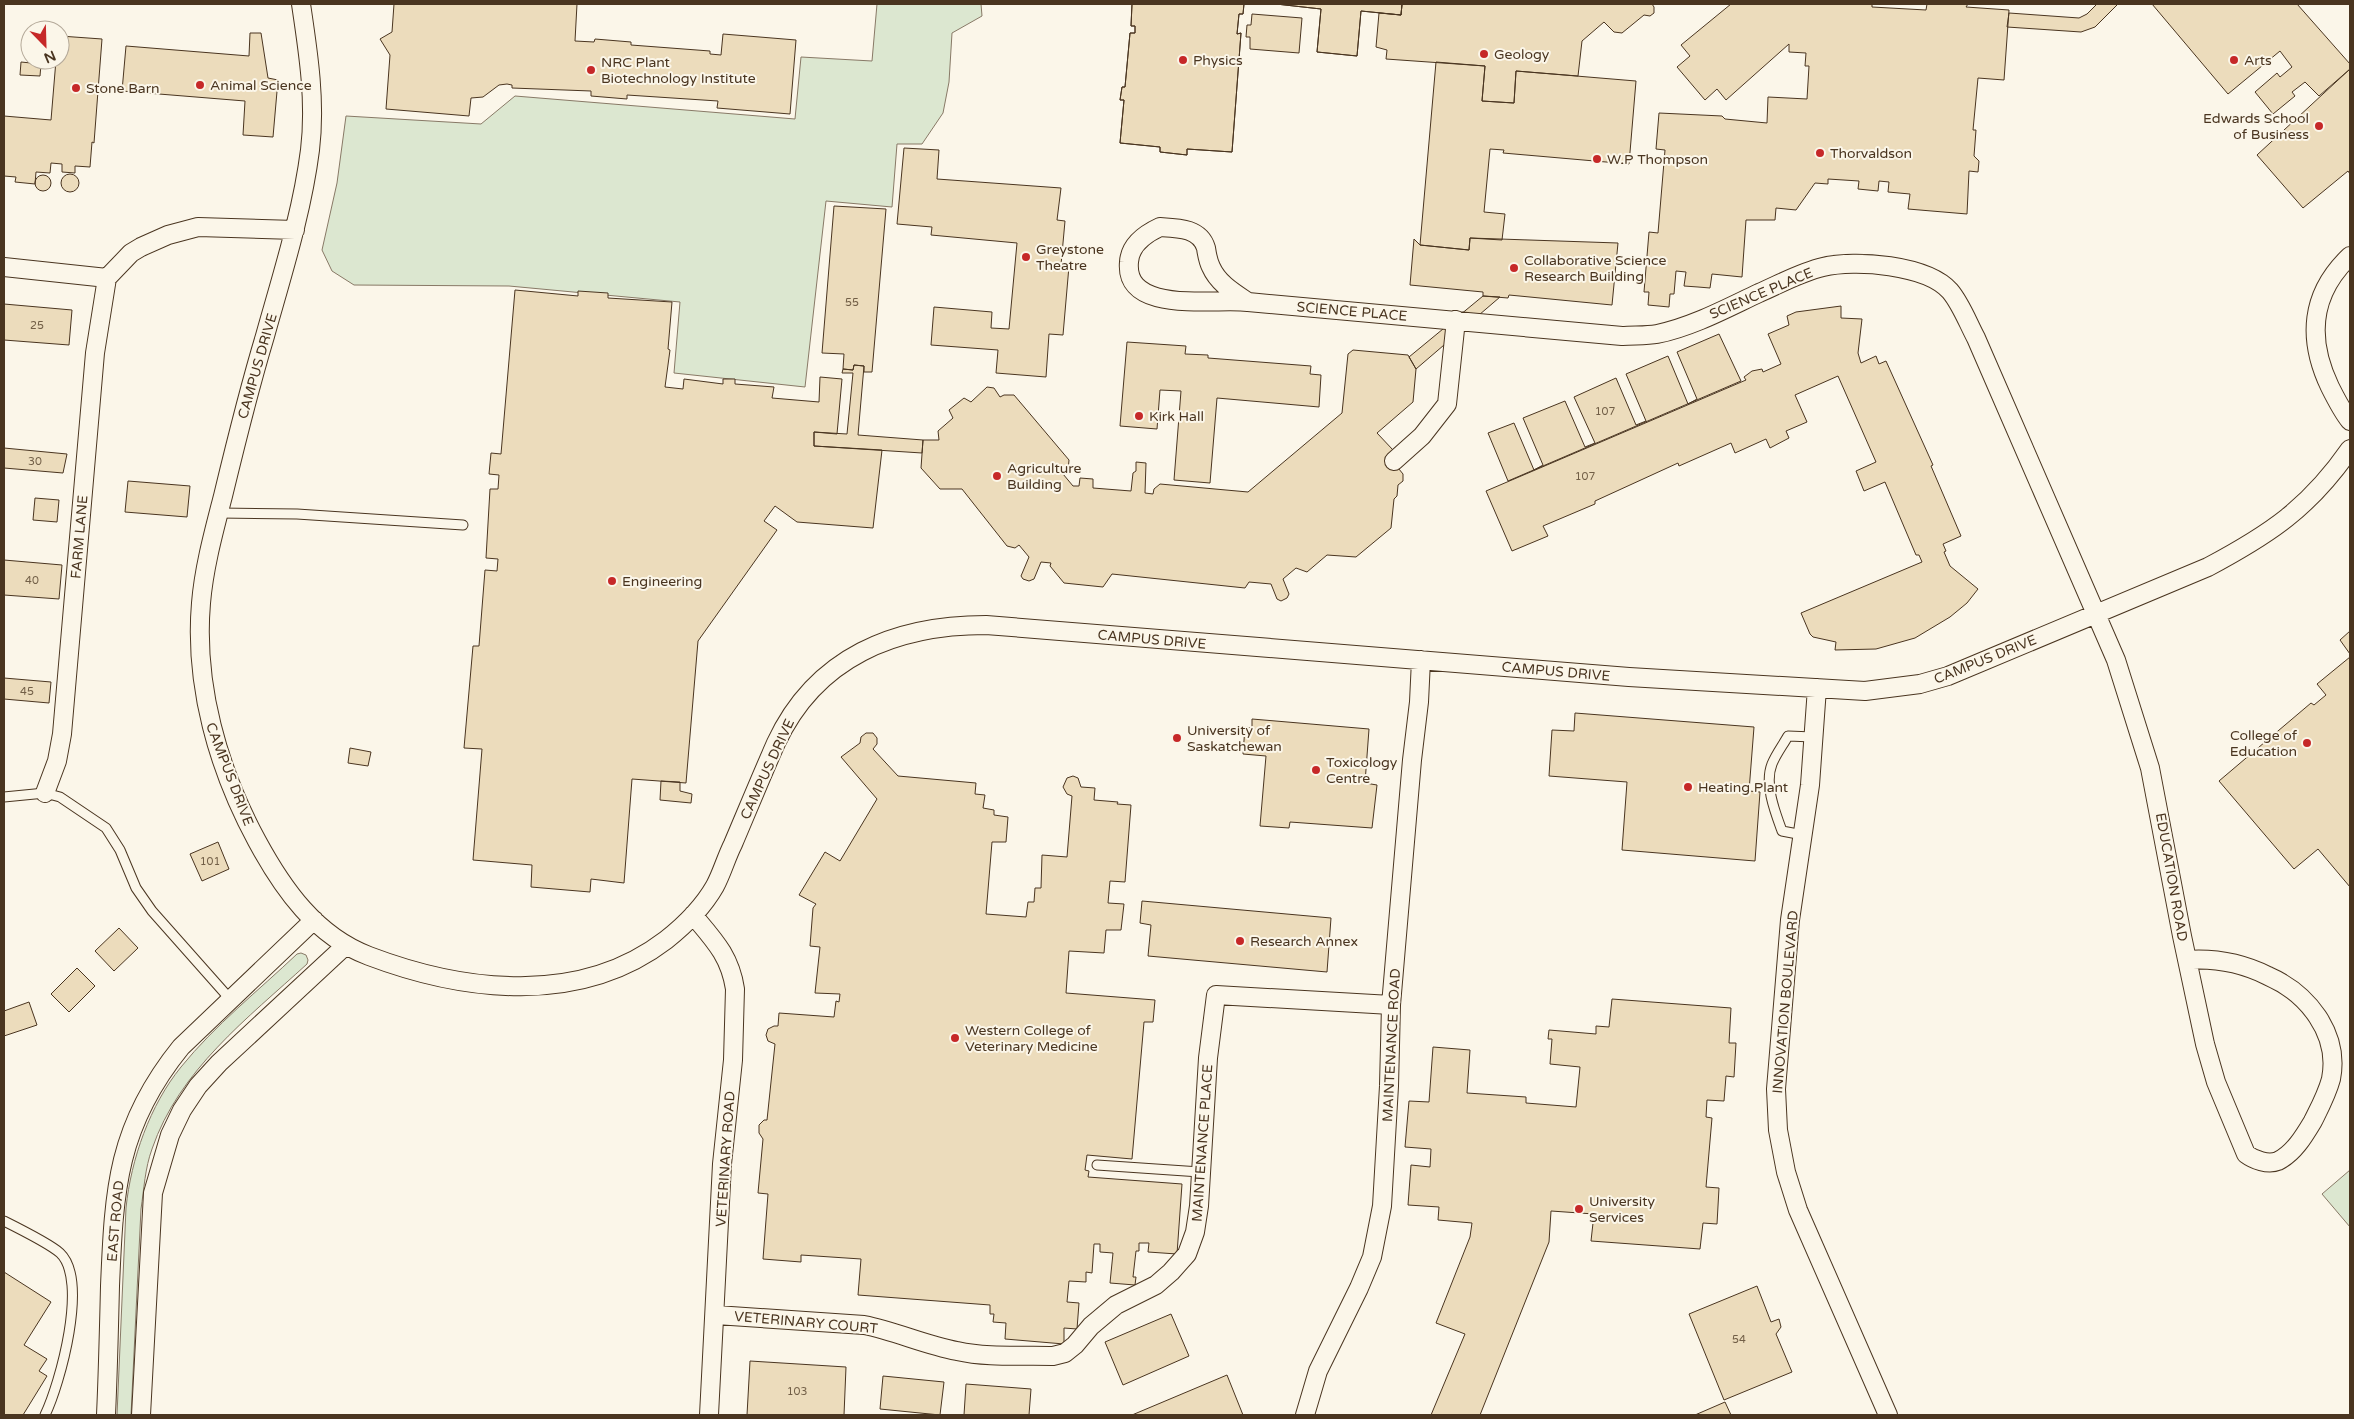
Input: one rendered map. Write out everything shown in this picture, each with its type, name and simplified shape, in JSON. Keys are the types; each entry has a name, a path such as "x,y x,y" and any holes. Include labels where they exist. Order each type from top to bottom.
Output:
{"street":[{"name":"CAMPUS DRIVE","path":"301,4 312,115 310,149 295,230 254,372 208,558 201,604 201,663 209,716 247,823 293,897 314,920 345,946 399,967 439,978 516,987 566,984 610,972 648,954 693,915 715,886 777,743 802,701 827,675 858,653 884,640 909,632 943,626 986,625 1629,677 1865,691 1920,684 1948,676 2208,567 2260,539 2295,512 2312,496 2350,449"},
{"path":"4,267 107,278 131,254 141,247 168,235 198,227 295,230"},
{"name":"SCIENCE PLACE","path":"1248,302 1228,289 1210,267 1200,237 1191,230 1160,227 1141,238 1130,253 1128,263 1131,279 1139,292 1166,299 1248,302 1622,336 1656,334 1725,310 1797,276 1823,267 1846,264 1892,267 1913,271 1932,278 1950,291 1976,338 2096,614"},
{"path":"2350,256 2340,266 2327,285 2318,305 2315,325 2315,342 2319,360 2336,400 2350,421"},
{"path":"1194,300 1204,291 1209,279 1210,267"},
{"name":"FARM LANE","path":"45,793 57,761 62,734 95,353 107,278"},
{"path":"1394,461 1422,436 1447,404 1456,320"},
{"name":"EDUCATION ROAD","path":"2096,614 2116,660 2150,768 2186,954 2205,1044 2216,1082 2246,1154 2255,1160 2276,1162 2288,1154 2299,1142 2320,1107 2331,1077 2332,1060 2326,1032 2310,1005 2275,978 2238,964 2186,954"},
{"name":"MAINTENANCE ROAD","path":"1305,1415 1318,1371 1359,1288 1374,1248 1382,1206 1386,1161 1391,1005 1412,760 1419,702 1421,660"},
{"name":"INNOVATION BOULEVARD","path":"1817,688 1802,835 1790,920 1776,1089 1778,1130 1786,1172 1798,1210 1888,1415"},
{"name":"VETERINARY ROAD","path":"693,915 722,948 735,989 735,1023 722,1164 716,1315 709,1415"},
{"name":"EAST ROAD","path":"106,1415 113,1213 116,1186 128,1138 138,1114 166,1066 197,1030 314,920"},
{"path":"141,1415 153,1193 170,1135 182,1110 198,1086 218,1063 345,946"},
{"name":"MAINTENANCE PLACE","path":"983,1355 1053,1356 1065,1354 1075,1346 1091,1326 1116,1306 1156,1285 1187,1254 1195,1232 1199,1206 1210,1033 1216,995 1391,1005"},
{"name":"VETERINARY COURT","path":"716,1315 864,1325 884,1329 948,1349 983,1355"}],"lane":[{"path":"218,513 297,514 462,525"},
{"path":"1802,835 1782,831 1774,809 1770,786 1771,766 1788,736 1813,737"},
{"path":"4,797 45,793 60,797 106,828 120,850 136,888 152,911 230,999"},
{"path":"1097,1165 1200,1172"},
{"path":"4,1220 60,1254 68,1267 72,1286 72,1306 65,1354 53,1398 45,1415"}],"green space":[{"path":"877,4 981,4 982,16 952,33 949,82 943,113 922,144 897,144 892,207 826,201 805,387 674,373 680,302 509,286 354,285 332,271 322,250 337,183 346,116 481,124 515,96 795,119 801,57 872,61"},
{"path":"297,954 306,955 307,964 239,1025 197,1070 179,1094 164,1121 152,1149 146,1171 141,1209 131,1415 117,1415 126,1208 137,1152 151,1115 170,1082 194,1052 237,1009"},
{"path":"2350,1170 2350,1227 2322,1194"}],"building":[{"name":"NRC Plant Biotechnology Institute","path":"394,4 577,4 575,41 594,42 595,39 631,42 631,45 710,51 710,54 721,55 723,34 796,40 790,114 717,108 718,101 627,95 627,99 591,96 591,91 512,88 512,85 507,84 499,85 483,97 471,98 469,116 386,109 390,55 380,39 392,32"},
{"name":"Physics","path":"1132,4 1244,4 1243,14 1239,14 1237,34 1241,33 1232,152 1187,149 1187,155 1160,152 1160,147 1120,143 1124,100 1120,100 1122,87 1125,87 1130,33 1135,33 1135,26 1131,26"},
{"name":"Physics","path":"1132,4 1244,4 1243,14 1239,14 1237,34 1241,33 1232,152 1187,149 1187,155 1160,152 1160,147 1120,143 1124,100 1120,100 1122,87 1125,87 1130,33 1135,33 1135,26 1131,26"},
{"path":"1276,4 1402,4 1401,15 1361,11 1357,56 1317,52 1321,9"},
{"path":"1276,4 1402,4 1401,15 1361,11 1357,56 1317,52 1321,9"},
{"name":"Geology","path":"1402,4 1652,4 1654,13 1650,16 1644,15 1622,33 1614,32 1604,22 1582,41 1578,76 1516,71 1514,103 1482,101 1485,66 1386,59 1387,50 1376,47 1379,13 1401,15"},
{"name":"Thorvaldson","path":"1731,4 1872,4 1872,7 1926,10 1927,4 1968,4 1966,7 2009,10 2004,80 1978,78 1973,130 1976,130 1974,156 1979,161 1978,172 1969,171 1967,214 1908,209 1910,194 1888,192 1889,182 1879,181 1878,191 1858,189 1859,181 1828,179 1828,184 1815,183 1796,210 1776,208 1775,220 1746,220 1742,277 1712,274 1710,288 1684,286 1686,272 1676,271 1674,294 1670,294 1669,307 1648,305 1649,292 1644,292 1649,232 1658,233 1665,150 1656,149 1659,113 1722,116 1725,119 1767,123 1768,97 1807,99 1809,66 1805,66 1806,53 1789,52 1789,44 1726,100 1717,89 1705,100 1677,67 1690,56 1681,45"},
{"path":"2097,4 2118,4 2095,27 2081,32 2007,27 2009,13 2079,18 2087,14"},
{"name":"Arts","path":"2152,4 2297,4 2350,64 2350,69 2319,96 2305,82 2292,92 2295,96 2273,114 2255,92 2277,73 2280,77 2292,67 2280,51 2228,94"},
{"path":"1252,14 1302,18 1299,53 1250,49 1250,37 1246,37 1247,25 1251,25"},
{"name":"Animal Science","path":"250,33 261,33 268,78 278,80 273,137 243,135 245,101 122,91 126,46 249,56"},
{"name":"Stone Barn","path":"70,37 102,39 94,143 92,142 90,167 75,166 75,173 62,172 62,164 51,163 50,173 36,172 35,184 15,182 16,177 4,176 4,116 51,120 55,70 70,70"},
{"name":"W.P Thompson","path":"1436,62 1485,66 1482,101 1514,103 1516,71 1636,81 1629,164 1503,153 1504,150 1490,149 1484,212 1505,214 1502,240 1470,238 1469,250 1420,245"},
{"name":"Edwards School of Business","path":"2350,69 2350,174 2348,171 2303,208 2257,155"},
{"path":"20,70 40,70 40,76 20,75"},
{"path":"904,148 939,150 937,179 1061,188 1057,220 1065,221 1061,265 1069,266 1063,335 1049,334 1046,377 996,373 998,350 931,345 934,307 992,312 991,328 1009,329 1017,243 931,235 932,227 897,224"},
{"path":"70,174 76,177 79,183 76,189 70,192 64,189 61,183 64,177"},
{"path":"40,175 46,175 51,180 49,189 40,191 35,186 35,180"},
{"path":"834,206 886,209 872,372 864,372 864,366 854,365 853,370 843,369 844,354 822,353"},
{"name":"Collaborative Science Research Building","path":"1470,238 1618,243 1612,305 1509,295 1508,298 1483,296 1483,292 1410,285 1414,239 1420,245 1469,250"},
{"name":"Engineering","path":"515,290 578,296 578,291 608,293 608,298 672,302 668,349 670,350 665,387 683,389 684,379 723,384 723,379 735,379 735,384 774,387 772,398 819,402 820,377 842,379 837,434 814,432 814,446 882,450 873,528 797,522 775,506 764,521 777,530 698,641 686,783 632,779 624,883 591,879 590,892 531,887 532,865 473,860 482,749 464,748 473,646 479,646 485,570 497,571 498,559 486,558 490,489 498,489 499,475 489,474 491,453 501,454"},
{"path":"1483,296 1500,297 1416,369 1409,357"},
{"path":"4,304 72,310 69,345 4,340"},
{"path":"1841,306 1841,318 1862,319 1858,353 1861,363 1876,356 1879,364 1886,361 1933,465 1931,466 1961,536 1943,544 1946,551 1944,552 1950,566 1978,589 1967,603 1950,617 1915,638 1876,649 1835,650 1836,642 1813,637 1810,634 1801,613 1922,562 1919,555 1916,555 1885,482 1864,491 1856,471 1876,462 1838,376 1795,395 1807,422 1786,431 1789,438 1770,448 1766,439 1735,453 1731,443 1679,466 1678,463 1595,501 1595,504 1543,526 1548,536 1512,551 1486,491 1746,380 1744,377 1752,371 1762,369 1763,372 1781,364 1768,334 1789,325 1787,316 1796,312"},
{"path":"1719,334 1741,381 1690,403 1697,399 1677,352"},
{"name":"Kirk Hall","path":"1127,342 1186,346 1185,354 1208,355 1208,358 1311,366 1310,374 1321,375 1319,407 1217,398 1210,483 1174,480 1181,391 1160,390 1157,429 1120,426"},
{"name":"Agriculture Building","path":"1353,350 1408,355 1416,369 1413,402 1377,433 1393,450 1390,458 1403,474 1403,481 1398,485 1397,496 1394,499 1391,528 1356,557 1327,555 1307,572 1296,568 1283,579 1289,594 1287,598 1281,601 1277,599 1271,584 1249,582 1245,588 1112,574 1103,587 1064,583 1050,566 1051,563 1041,562 1034,579 1029,581 1023,579 1021,576 1029,557 1019,545 1015,548 1007,546 962,489 940,489 921,468 923,440 939,440 938,431 953,418 949,410 964,398 971,402 987,387 994,388 1000,397 1014,395 1069,460 1068,471 1063,474 1073,486 1079,486 1080,478 1093,479 1093,488 1131,491 1133,473 1136,471 1136,462 1146,463 1145,493 1153,494 1154,489 1160,484 1248,492 1342,413 1348,354"},
{"path":"1668,356 1688,404 1535,469 1543,465 1523,418 1565,401 1585,447 1595,443 1574,397 1616,378 1636,425 1646,421 1626,374"},
{"path":"854,365 864,366 858,435 923,440 922,453 814,446 814,432 847,434 853,373 842,373 843,369 853,370"},
{"path":"1514,423 1534,470 1508,481 1488,433"},
{"path":"4,448 67,454 63,473 4,468"},
{"path":"128,481 190,486 187,517 125,512"},
{"path":"35,498 59,500 57,522 33,520"},
{"path":"4,560 62,565 59,599 4,595"},
{"path":"2350,631 2350,654 2340,640"},
{"name":"College of Education","path":"2350,657 2350,887 2318,849 2294,869 2219,781 2311,703 2314,705 2326,695 2317,684"},
{"path":"4,678 51,682 49,703 4,699"},
{"name":"Heating Plant","path":"1575,713 1754,727 1749,791 1760,792 1755,861 1622,850 1627,782 1549,776 1552,730 1574,731"},
{"name":"Toxicology Centre","path":"1252,719 1369,729 1365,783 1377,785 1372,828 1290,822 1289,828 1260,826 1266,756 1243,754 1245,727 1252,728"},
{"name":"Western College of Veterinary Medicine","path":"866,733 873,733 877,738 877,744 873,749 898,776 976,783 975,794 985,795 983,808 994,810 994,815 1008,817 1006,842 992,842 986,914 1026,917 1028,902 1034,902 1035,888 1041,888 1042,855 1067,857 1072,796 1067,794 1063,787 1067,778 1073,776 1078,778 1081,787 1095,788 1094,800 1131,805 1125,882 1110,881 1108,903 1124,904 1121,930 1106,930 1104,953 1069,951 1066,993 1155,1000 1153,1022 1144,1022 1132,1159 1087,1155 1085,1170 1089,1171 1088,1177 1182,1184 1177,1254 1148,1252 1149,1243 1139,1243 1139,1251 1136,1251 1133,1277 1136,1277 1135,1285 1110,1283 1113,1253 1100,1252 1100,1244 1094,1244 1092,1273 1086,1272 1086,1282 1069,1281 1067,1302 1079,1303 1077,1329 1064,1328 1064,1344 1005,1339 1006,1323 993,1322 994,1314 990,1314 990,1305 858,1295 861,1259 801,1255 801,1262 763,1259 768,1194 758,1193 763,1139 759,1133 759,1125 764,1120 767,1120 775,1044 768,1041 766,1035 768,1029 778,1026 779,1013 834,1017 836,1001 839,1002 840,994 815,993 820,947 810,946 813,908 816,904 799,895 825,852 840,861 877,799 841,757 860,743 861,737"},
{"path":"350,748 371,752 368,766 348,763"},
{"path":"661,781 680,782 680,791 692,794 691,803 660,800"},
{"path":"218,842 229,869 202,881 190,854"},
{"name":"Research Annex","path":"1142,901 1331,918 1327,972 1148,956 1151,925 1140,923"},
{"path":"119,928 138,948 114,971 95,951"},
{"path":"77,968 95,986 69,1012 51,994"},
{"name":"University Services","path":"1612,999 1731,1008 1729,1043 1736,1043 1734,1077 1726,1076 1724,1101 1707,1100 1706,1117 1712,1118 1706,1187 1719,1188 1717,1224 1703,1223 1700,1249 1591,1241 1594,1214 1551,1211 1549,1242 1480,1415 1431,1415 1465,1334 1436,1323 1470,1237 1472,1223 1438,1220 1439,1207 1408,1205 1411,1165 1430,1167 1431,1149 1405,1147 1409,1101 1429,1102 1433,1047 1470,1050 1467,1093 1526,1097 1526,1103 1576,1107 1580,1067 1550,1064 1552,1039 1548,1039 1549,1030 1596,1034 1596,1026 1609,1027"},
{"path":"29,1002 37,1025 4,1036 4,1011"},
{"path":"4,1272 51,1302 24,1345 47,1359 39,1371 47,1376 23,1415 4,1415"},
{"path":"1757,1286 1771,1322 1779,1319 1781,1327 1776,1334 1792,1372 1724,1400 1689,1314"},
{"path":"1171,1314 1189,1356 1123,1385 1105,1342"},
{"path":"750,1361 846,1367 844,1415 747,1415"},
{"path":"1227,1375 1243,1415 1132,1415"},
{"path":"883,1376 944,1382 940,1415 880,1409"},
{"path":"966,1384 1031,1389 1029,1415 964,1415"},
{"path":"1725,1402 1731,1415 1695,1415"}],"place":[{"name":"Geology","path":"1484,54"},
{"name":"Physics","path":"1183,60"},
{"name":"Arts","path":"2234,60"},
{"name":"NRC Plant Biotechnology Institute","path":"591,70"},
{"name":"Animal Science","path":"200,85"},
{"name":"Stone Barn","path":"76,88"},
{"name":"Edwards School of Business","path":"2319,126"},
{"name":"Thorvaldson","path":"1820,153"},
{"name":"W.P Thompson","path":"1597,159"},
{"name":"Greystone Theatre","path":"1026,257"},
{"name":"Collaborative Science Research Building","path":"1514,268"},
{"name":"Kirk Hall","path":"1139,416"},
{"name":"Agriculture Building","path":"997,476"},
{"name":"Engineering","path":"612,581"},
{"name":"University of Saskatchewan","path":"1177,738"},
{"name":"College of Education","path":"2307,743"},
{"name":"Toxicology Centre","path":"1316,770"},
{"name":"Heating Plant","path":"1688,787"},
{"name":"Research Annex","path":"1240,941"},
{"name":"Western College of Veterinary Medicine","path":"955,1038"},
{"name":"University Services","path":"1579,1209"}]}
